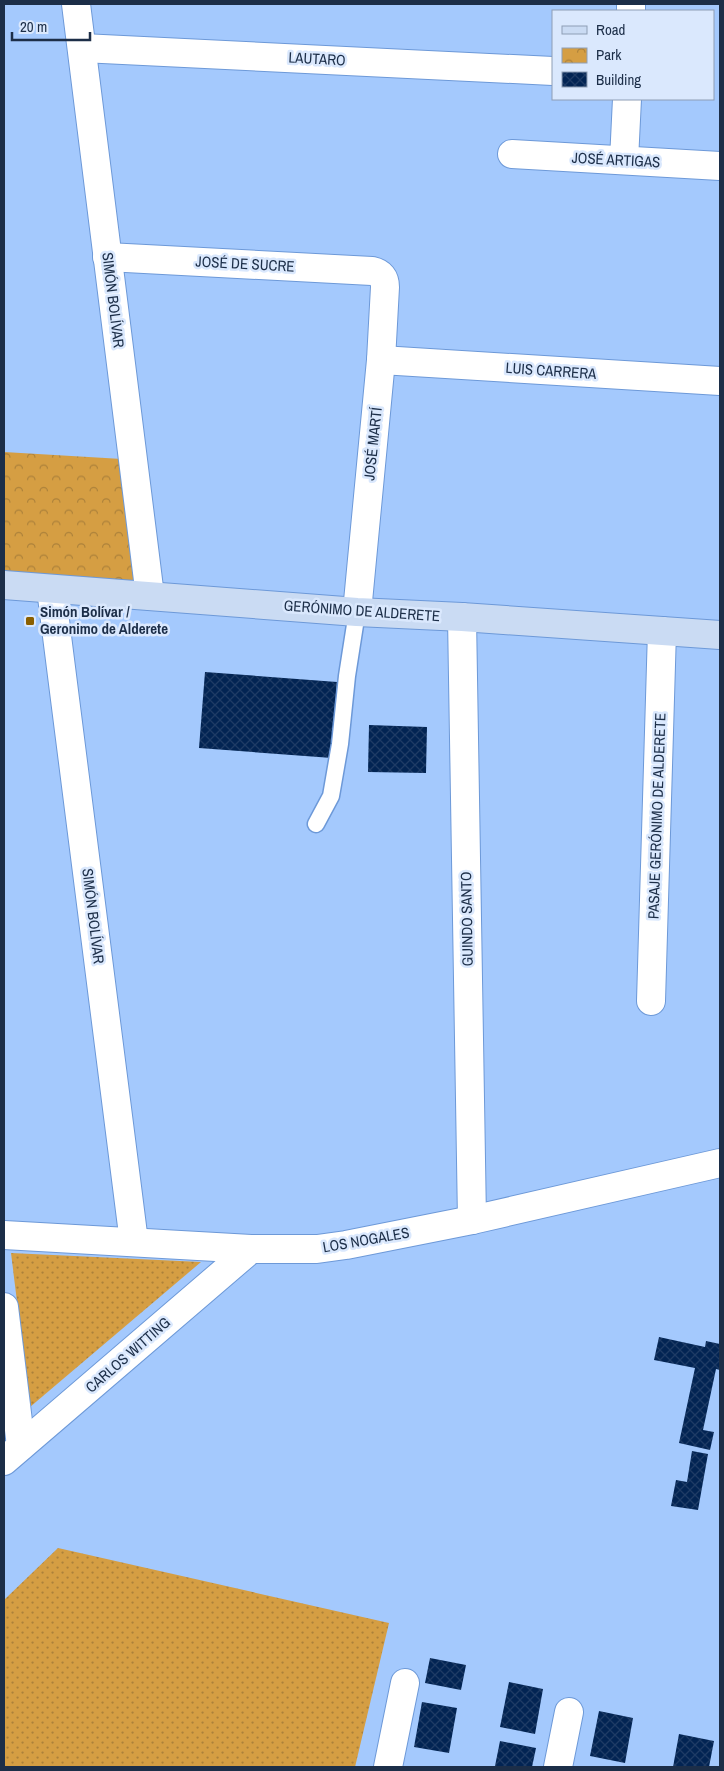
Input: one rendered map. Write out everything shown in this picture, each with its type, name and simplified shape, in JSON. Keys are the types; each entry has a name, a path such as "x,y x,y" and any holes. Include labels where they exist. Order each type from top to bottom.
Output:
{"street":[{"name":"SIMÓN BOLÍVAR","path":"76,4 150,596"},
{"name":"LAUTARO","path":"82,48 552,71"},
{"path":"624,160 627,100"},
{"name":"JOSÉ ARTIGAS","path":"512,154 720,166"},
{"name":"JOSÉ DE SUCRE","path":"107,257 378,272 382,276"},
{"name":"JOSÉ MARTÍ","path":"357,612 381,360 385,286 382,276"},
{"name":"LUIS CARRERA","path":"381,360 720,381"},
{"name":"GERÓNIMO DE ALDERETE","path":"4,585 357,612 462,617 720,635"},
{"name":"SIMÓN BOLÍVAR","path":"51,589 134,1242"},
{"name":"GUINDO SANTO","path":"462,617 472,1220"},
{"name":"PASAJE GERÓNIMO DE ALDERETE","path":"651,1000 662,631"},
{"name":"LOS NOGALES","path":"4,1235 251,1249 317,1249 472,1220 720,1163"},
{"name":"CARLOS WITTING","path":"13,1453 251,1249"},
{"path":"4,1307 13,1453"},
{"path":"388,1767 405,1683"},
{"path":"558,1767 569,1712"}],"lane":[{"path":"316,824 331,796 340,744 347,676 357,612"}],"green space":[{"path":"4,452 122,459 136,585 4,571"},
{"path":"11,1253 201,1262 30,1407"},
{"path":"58,1548 389,1623 355,1767 4,1767 4,1600"}],"building":[{"path":"205,672 337,682 332,758 199,748"},
{"path":"369,725 427,727 426,773 368,772"},
{"path":"659,1337 705,1347 706,1341 720,1344 720,1370 716,1369 703,1430 714,1432 710,1450 679,1443 695,1368 654,1360"},
{"path":"692,1451 708,1454 698,1510 671,1506 676,1480 687,1482"},
{"path":"430,1658 466,1665 461,1690 425,1683"},
{"path":"509,1682 543,1689 535,1734 500,1727"},
{"path":"422,1702 457,1708 449,1753 414,1747"},
{"path":"599,1711 633,1718 625,1763 590,1756"},
{"path":"679,1734 714,1741 709,1767 673,1767"},
{"path":"500,1741 536,1748 532,1767 495,1766"}],"place":[{"name":"Simón Bolívar / Geronimo de Alderete","path":"30,621"}]}
